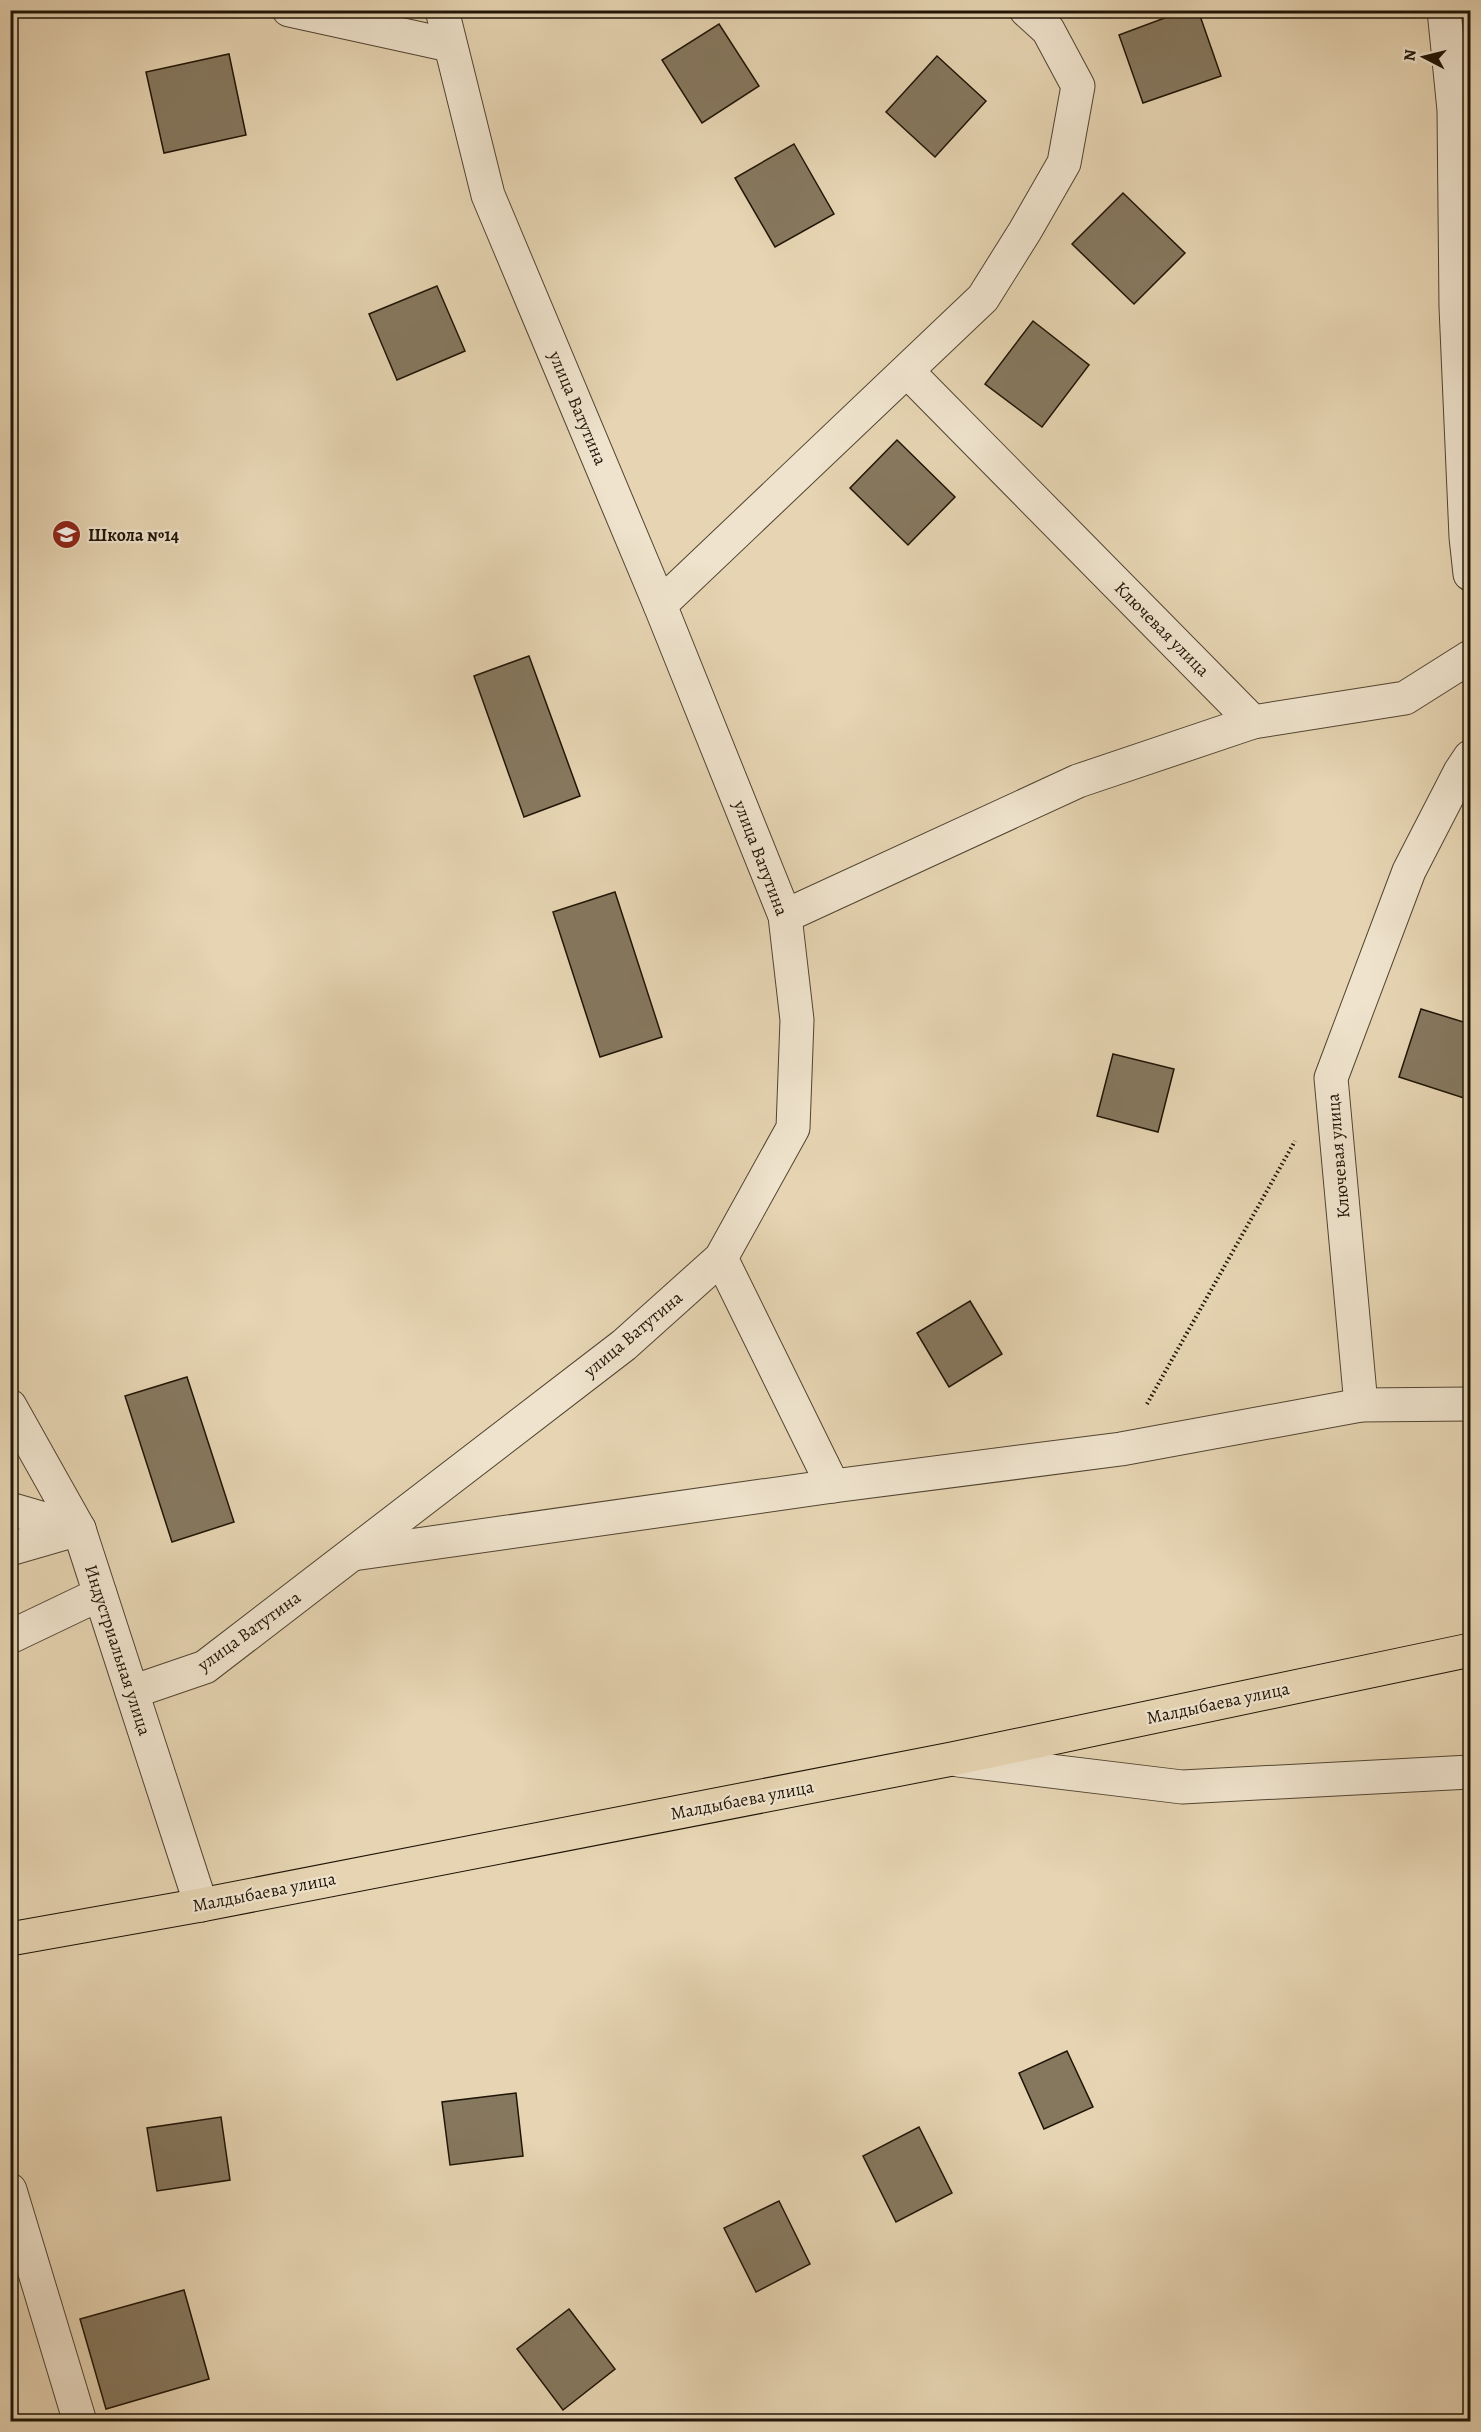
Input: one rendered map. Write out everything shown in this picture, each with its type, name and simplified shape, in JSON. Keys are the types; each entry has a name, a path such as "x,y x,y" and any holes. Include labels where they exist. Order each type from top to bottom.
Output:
{"main road":[{"name":"Малдыбаева улица","path":"10,1939 201,1905 952,1760 1470,1650"}],"street":[{"path":"289,10 449,45"},
{"name":"улица Ватутина","path":"132,1692 205,1667 624,1345 721,1258 793,1128 797,1020 785,916 660,605 488,195 442,10"},
{"path":"660,605 908,372 983,298 1025,231 1064,163 1078,87 1048,30 1026,10"},
{"path":"1444,10 1454,110 1456,307 1466,537 1470,574"},
{"name":"Ключевая улица","path":"908,372 1253,722"},
{"path":"785,916 1078,781 1253,722 1405,698 1470,657"},
{"name":"Ключевая улица","path":"1361,1405 1331,1078 1409,871 1460,771 1470,757"},
{"path":"721,1258 833,1486"},
{"path":"351,1555 833,1486 1121,1449 1361,1405 1470,1404"},
{"name":"Индустриальная улица","path":"10,1406 79,1528 201,1905"},
{"path":"10,1509 79,1528"},
{"path":"10,1549 79,1528"},
{"path":"10,1637 100,1594"},
{"path":"952,1760 1182,1787 1470,1772"},
{"path":"10,2190 80,2421"}],"path":[{"path":"1121,1449 1296,1140"}],"building":[{"path":"1186,10 1198,10 1221,76 1143,103 1119,35"},
{"path":"719,24 759,86 702,123 662,60"},
{"path":"229,54 246,135 164,153 146,72"},
{"path":"937,56 986,101 935,157 886,112"},
{"path":"794,144 834,214 775,247 735,178"},
{"path":"1123,193 1185,253 1134,304 1072,244"},
{"path":"437,286 465,351 397,380 369,314"},
{"path":"1033,321 1089,365 1042,427 985,384"},
{"path":"897,440 955,497 908,545 850,488"},
{"path":"529,656 580,796 524,817 474,676"},
{"path":"615,892 662,1037 600,1057 553,912"},
{"path":"1421,1009 1470,1024 1470,1100 1399,1077"},
{"path":"1113,1054 1174,1069 1158,1132 1097,1116"},
{"path":"970,1301 1002,1354 949,1387 917,1333"},
{"path":"187,1377 234,1522 172,1542 125,1396"},
{"path":"1067,2051 1093,2107 1044,2129 1019,2073"},
{"path":"516,2093 523,2156 450,2165 442,2102"},
{"path":"221,2117 230,2180 157,2191 147,2128"},
{"path":"919,2127 952,2193 896,2222 863,2156"},
{"path":"779,2201 810,2264 756,2292 724,2228"},
{"path":"184,2290 209,2379 106,2409 80,2319"},
{"path":"569,2309 615,2369 563,2410 517,2349"}],"place":[{"name":"Школа №14","path":"67,535"}]}
